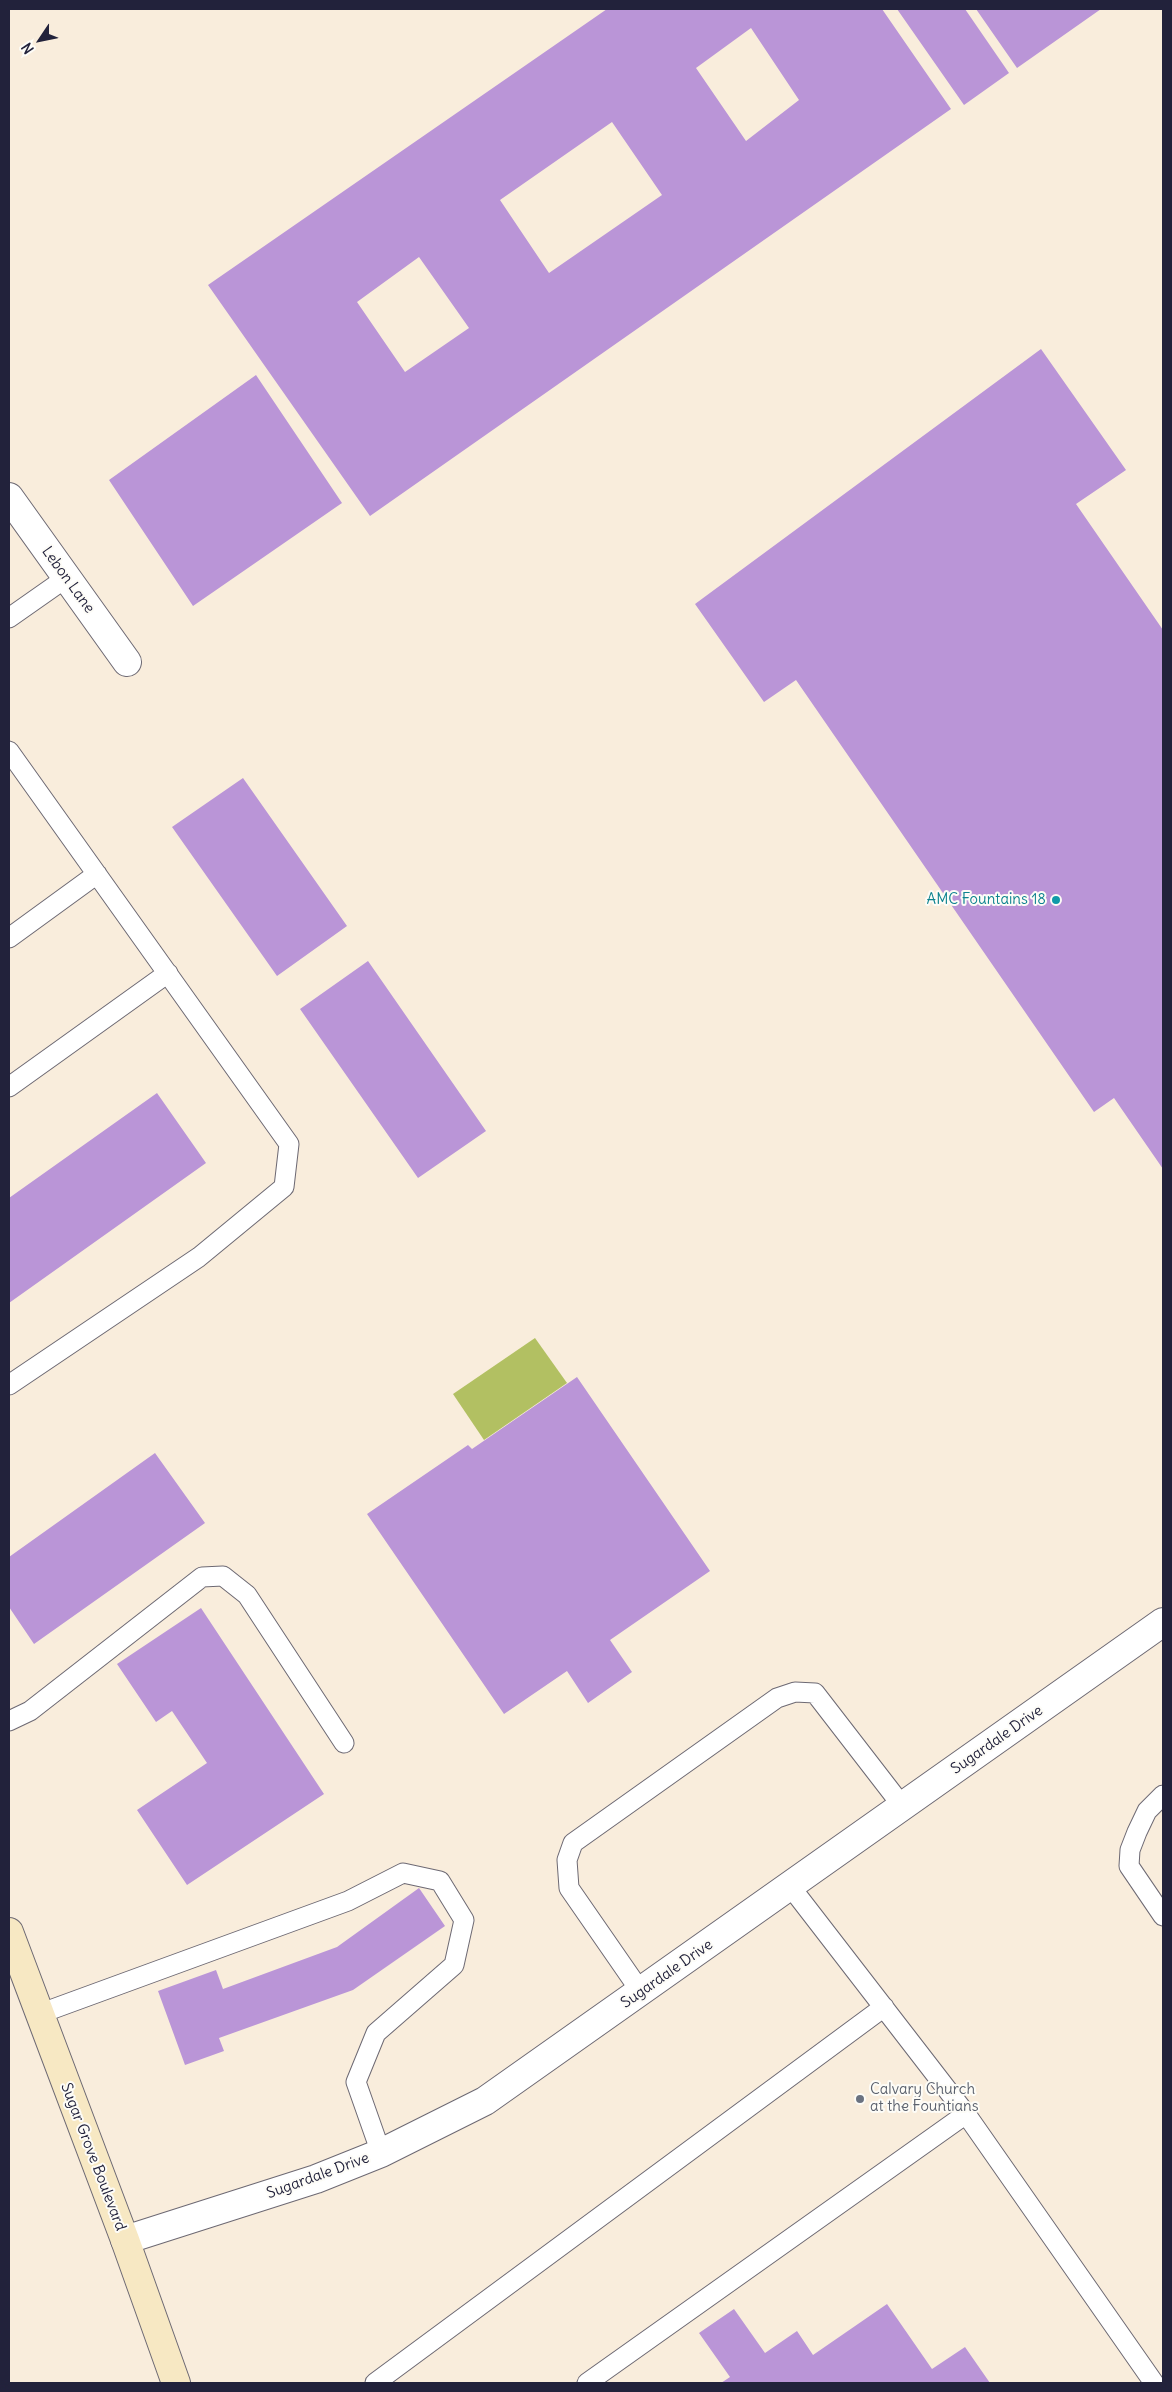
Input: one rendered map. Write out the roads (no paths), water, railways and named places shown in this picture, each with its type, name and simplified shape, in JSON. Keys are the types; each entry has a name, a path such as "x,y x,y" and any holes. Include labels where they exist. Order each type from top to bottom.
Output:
{"street":[{"name":"Lebon Lane","path":"9,497 127,662"},
{"name":"Sugardale Drive","path":"125,2240 316,2179 382,2153 485,2101 1163,1622"},
{"name":"Sugar Grove Boulevard","path":"9,1932 125,2240 176,2383"}],"lane":[{"path":"9,618 66,578"},
{"path":"9,751 289,1144 284,1187 199,1257 9,1385"},
{"path":"9,938 97,874"},
{"path":"9,1087 168,973"},
{"path":"9,1720 30,1711 202,1578 223,1576 247,1595 344,1743"},
{"path":"641,1992 569,1888 567,1860 574,1843 777,1698 795,1692 815,1693 903,1807"},
{"path":"1163,1795 1147,1811 1130,1850 1129,1866 1163,1916"},
{"path":"39,2014 348,1901 403,1873 440,1881 464,1920 454,1965 376,2033 356,2082 382,2153"},
{"path":"790,1886 966,2114 1154,2383"},
{"path":"375,2383 884,2007"},
{"path":"587,2383 966,2114"}],"place":[{"name":"AMC Fountains 18","path":"1056,900"},
{"name":"Calvary Church at the Fountians","path":"860,2099"}]}
